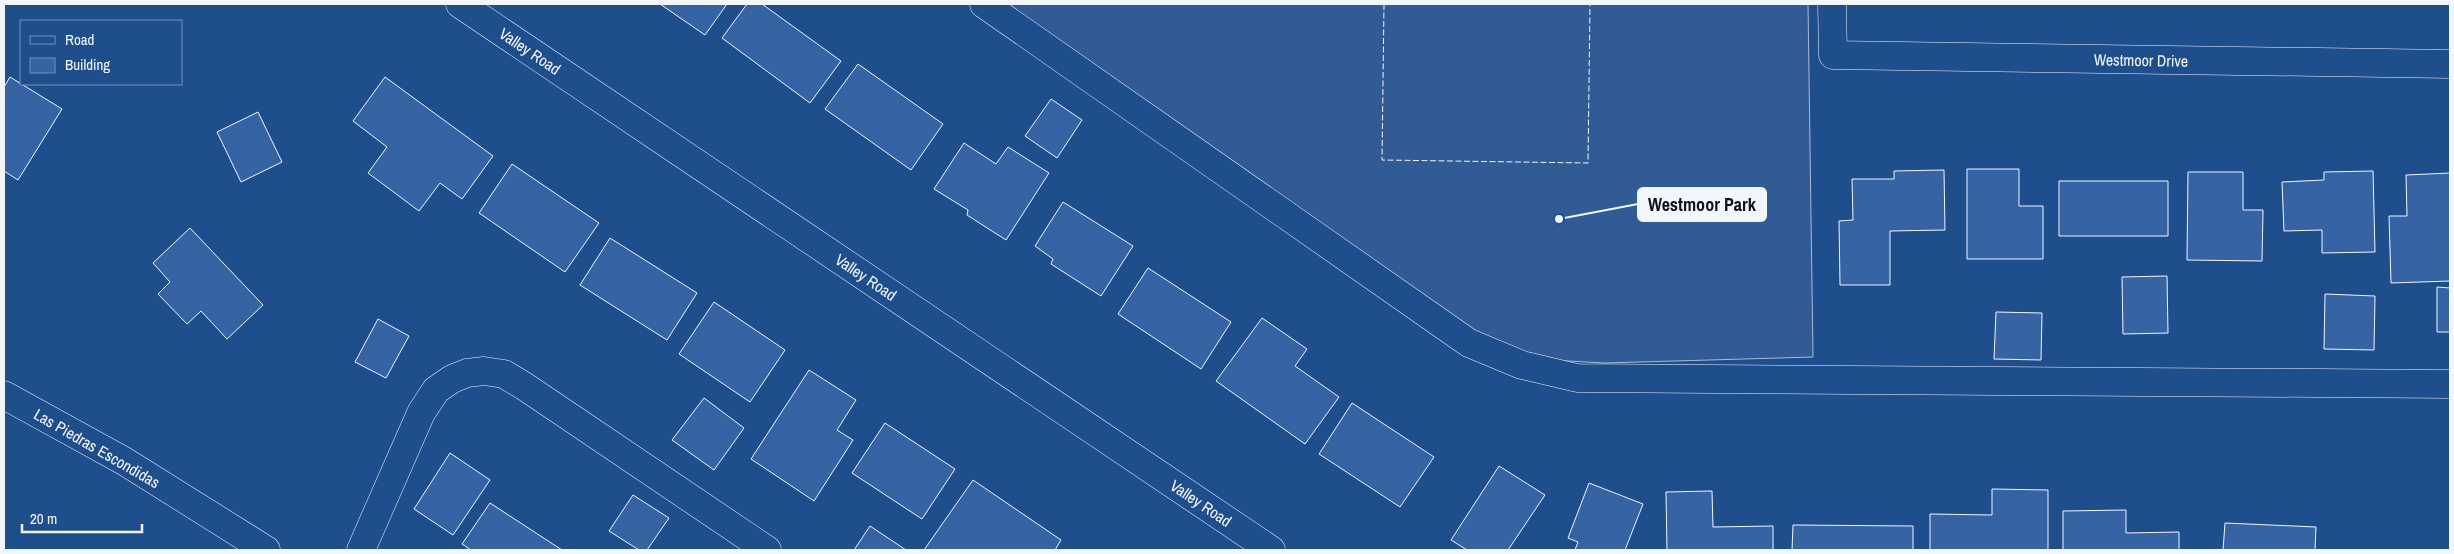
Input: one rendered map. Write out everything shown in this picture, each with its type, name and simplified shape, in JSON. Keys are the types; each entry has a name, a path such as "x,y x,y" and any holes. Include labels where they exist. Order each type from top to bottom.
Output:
{"street":[{"name":"Valley Road","path":"460,4 1271,550"},
{"path":"984,4 1469,343 1522,365 1577,378 2450,384"},
{"name":"Westmoor Drive","path":"1832,4 1833,56 2450,64"},
{"path":"361,550 421,413 436,390 452,379 468,373 484,371 504,374 524,386 767,550"},
{"name":"Las Piedras Escondidas","path":"4,395 124,461 266,550"}],"shaded area":[{"path":"1004,4 1808,4 1813,357 1605,363 1549,360 1501,345 1453,322"}],"building":[{"path":"660,4 727,4 705,35"},
{"path":"747,4 762,4 841,61 810,103 722,38"},
{"path":"858,64 943,124 911,170 825,109"},
{"path":"10,77 20,85 62,109 18,180 4,171 4,87"},
{"path":"385,77 493,156 462,199 440,183 419,211 368,173 387,147 353,121"},
{"path":"1051,99 1082,120 1057,158 1025,136"},
{"path":"258,112 282,162 241,182 217,132"},
{"path":"964,143 996,164 1008,147 1049,173 1006,240 967,215 968,210 934,189"},
{"path":"512,164 599,223 565,272 479,213"},
{"path":"1967,169 2019,169 2019,206 2043,206 2043,259 1967,259"},
{"path":"1944,170 1945,230 1890,231 1890,285 1840,285 1839,221 1853,220 1852,179 1894,179 1894,171"},
{"path":"2373,171 2375,252 2322,253 2322,230 2284,231 2282,182 2324,180 2324,172"},
{"path":"2188,172 2243,172 2243,210 2263,210 2262,261 2187,260"},
{"path":"2450,173 2450,281 2391,283 2389,216 2407,216 2406,175"},
{"path":"2059,181 2168,181 2168,236 2059,236"},
{"path":"1063,202 1133,246 1101,296 1051,264 1053,259 1035,246"},
{"path":"190,228 263,305 227,339 201,311 187,324 158,294 170,282 153,263"},
{"path":"610,238 697,293 667,340 580,285"},
{"path":"1148,268 1231,322 1201,369 1118,314"},
{"path":"2167,276 2168,333 2123,334 2122,277"},
{"path":"2437,287 2450,288 2450,332 2437,332"},
{"path":"2325,294 2375,296 2374,350 2324,349"},
{"path":"714,302 785,350 750,402 679,354"},
{"path":"1996,312 2042,313 2041,360 1994,359"},
{"path":"1262,318 1307,349 1295,366 1339,397 1305,444 1216,381"},
{"path":"378,319 409,336 386,378 355,362"},
{"path":"809,370 856,400 837,430 853,440 814,501 751,459"},
{"path":"704,398 744,428 714,470 672,440"},
{"path":"1352,403 1434,457 1400,507 1319,454"},
{"path":"885,423 955,469 922,519 852,473"},
{"path":"450,453 490,480 453,535 414,509"},
{"path":"1499,466 1545,495 1508,550 1467,550 1451,540"},
{"path":"973,480 1061,540 1055,550 924,550"},
{"path":"1589,483 1643,504 1625,550 1575,550 1578,542 1568,538"},
{"path":"1992,489 2048,490 2048,550 1930,550 1930,514 1992,515"},
{"path":"1712,491 1713,527 1773,526 1773,550 1667,550 1666,492"},
{"path":"633,495 669,518 647,550 639,550 609,531"},
{"path":"490,503 562,550 471,550 462,544"},
{"path":"2126,510 2126,533 2179,532 2179,550 2063,550 2063,511"},
{"path":"2225,523 2316,527 2315,550 2223,550"},
{"path":"1793,525 1913,526 1913,550 1792,550"},
{"path":"870,526 906,550 854,550"}],"fence":[{"path":"1384,4 1382,160 1588,163 1590,4"}],"place":[{"name":"Westmoor Park","path":"1559,219"}]}
